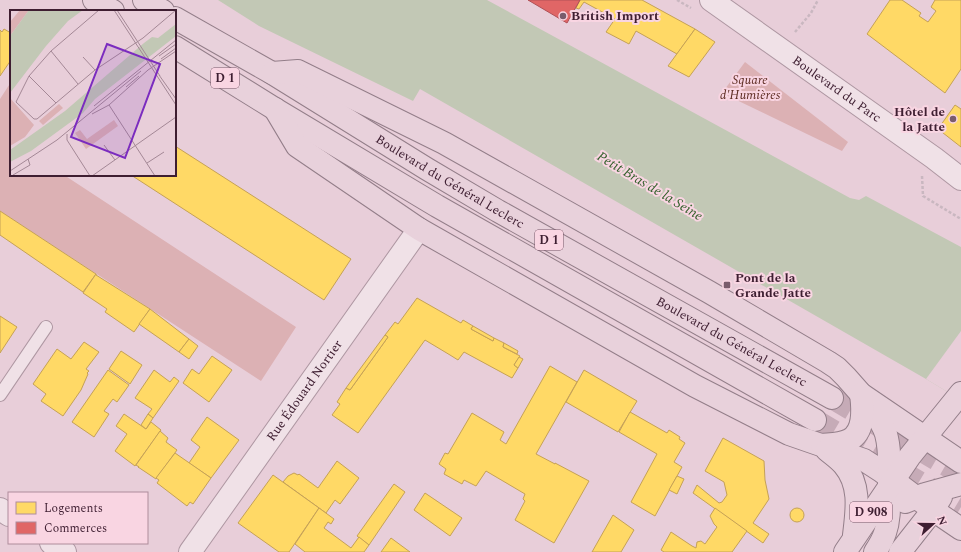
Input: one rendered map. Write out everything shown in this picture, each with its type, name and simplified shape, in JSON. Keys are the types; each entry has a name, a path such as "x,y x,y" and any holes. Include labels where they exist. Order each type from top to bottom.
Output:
{"main road":[{"path":"94,0 111,10"},
{"path":"144,0 161,10"},
{"name":"Boulevard du Général Leclerc","path":"176,19 272,73 426,169 498,211 832,398"},
{"name":"Boulevard du Général Leclerc","path":"176,48 437,206 815,420"},
{"path":"272,73 298,71 444,143 709,292 837,368 861,394 879,419 885,433 894,472 885,533 875,552"},
{"path":"275,109 297,146 419,229 694,386 789,434 894,472 925,504 961,529"},
{"path":"861,394 942,443 961,462"},
{"path":"822,445 850,440 856,435 860,426 863,411 861,394"},
{"name":"D 908","path":"849,545 894,472 942,443 957,398"},
{"path":"822,445 843,463 853,480 856,492 857,511 849,545"},
{"path":"900,552 925,504 954,486 961,467"},
{"path":"849,545 889,512 905,502 925,504"}],"street":[{"name":"Boulevard du Parc","path":"712,0 920,148 961,179"},
{"name":"Rue Édouard Nortier","path":"190,552 419,229"},
{"path":"53,544 65,552"}],"lane":[{"path":"0,395 46,327"}],"path":[{"path":"795,32 811,13 818,0"},
{"path":"920,148 923,196 961,219"}],"green space":[{"name":"Square d'Humières","path":"745,62 848,142 842,151 722,93"},
{"path":"10,84 10,176 66,176 296,327 261,381 0,211 0,99"}],"water":[{"name":"Petit Bras de la Seine","path":"218,0 487,0 850,198 859,200 866,196 961,247 961,400 420,89 413,101 259,26"}],"pier":[{"path":"961,331 961,400 926,379"}],"building: Logements":[{"path":"580,0 642,0 695,29 677,54 636,31 629,44 606,32 615,19 584,2 579,9 576,8"},
{"path":"890,0 902,0 921,13 919,16 928,22 936,11 931,7 935,0 961,0 961,69 945,93 867,34"},
{"path":"4,29 10,32 10,61 0,76 0,30 2,32"},
{"path":"695,29 715,42 689,77 668,66"},
{"name":"Hôtel de la Jatte","path":"955,105 961,109 961,147 938,129"},
{"path":"176,147 351,259 324,300 133,176 176,176"},
{"path":"0,211 96,274 83,292 0,235"},
{"path":"96,274 150,309 134,332 105,312 107,309 83,293"},
{"path":"417,298 461,323 463,320 473,326 471,329 493,341 494,338 504,343 503,347 520,356 514,365 518,368 512,378 464,352 458,360 425,340 358,433 332,415 340,404 337,402 346,388 350,390 388,337 385,335 395,322 398,324"},
{"path":"150,309 189,339 179,352 139,324"},
{"path":"0,316 17,327 0,353"},
{"path":"473,326 494,338 493,341 471,329"},
{"path":"385,335 388,337 350,390 346,388"},
{"path":"189,339 198,346 189,359 179,352"},
{"path":"84,342 99,352 86,369 89,371 81,390 63,416 41,401 46,394 33,384 57,349 71,359"},
{"path":"504,343 518,351 517,354 503,347"},
{"path":"121,351 142,365 130,384 109,369"},
{"path":"212,356 232,370 209,402 183,383 192,369 199,374"},
{"path":"519,357 523,359 518,368 514,365"},
{"path":"550,366 577,382 536,454 589,481 554,543 515,520 525,501 523,499 525,494 486,471 476,486 464,480 462,484 444,474 446,469 439,464 445,453 448,454 472,413 504,432 500,440 506,444"},
{"path":"108,370 129,385 117,402 113,399 104,411 109,414 94,437 72,422"},
{"path":"154,370 170,382 174,377 179,381 153,418 148,414 152,409 135,398"},
{"path":"584,370 637,401 618,432 566,402"},
{"path":"630,412 667,433 669,430 680,437 679,439 685,443 674,462 682,467 655,516 631,502 657,454 619,432"},
{"path":"124,414 146,429 151,422 161,430 135,466 115,451 127,434 116,426"},
{"path":"148,414 153,418 146,429 141,425"},
{"path":"207,417 239,440 211,478 189,463 200,447 191,440"},
{"path":"160,431 168,438 166,442 177,450 156,479 136,465"},
{"path":"723,438 764,461 765,480 769,499 753,523 769,534 763,543 693,493 697,485 719,503 722,502 727,495 724,482 705,471"},
{"path":"175,453 211,478 193,504 190,502 187,506 157,483 159,480 156,478"},
{"path":"337,461 359,478 340,504 335,500 326,513 283,482 288,476 294,473 299,474 318,488"},
{"path":"273,475 319,508 289,552 279,552 238,523"},
{"path":"677,476 684,479 677,494 669,490"},
{"path":"394,484 405,492 369,545 357,536"},
{"path":"425,493 462,518 450,536 414,510"},
{"path":"319,508 334,519 331,524 328,522 324,528 351,548 359,537 369,545 364,552 305,552 295,544"},
{"path":"715,508 747,531 732,552 664,552 661,550 671,532 696,548 697,542 701,541 705,544 717,527 710,516"},
{"path":"797,508 802,510 804,515 802,520 797,522 792,520 790,515 792,510"},
{"path":"613,515 634,530 621,552 592,552"},
{"path":"391,538 410,552 381,552"}],"building: Commerces":[{"name":"British Import","path":"528,0 580,0 567,23"}],"tunnel":[{"path":"832,398 961,474"},
{"path":"815,420 961,507"}],"place":[{"name":"British Import","path":"563,16"},
{"name":"Hôtel de la Jatte","path":"953,119"},
{"name":"Pont de la Grande Jatte","path":"727,285"}]}
